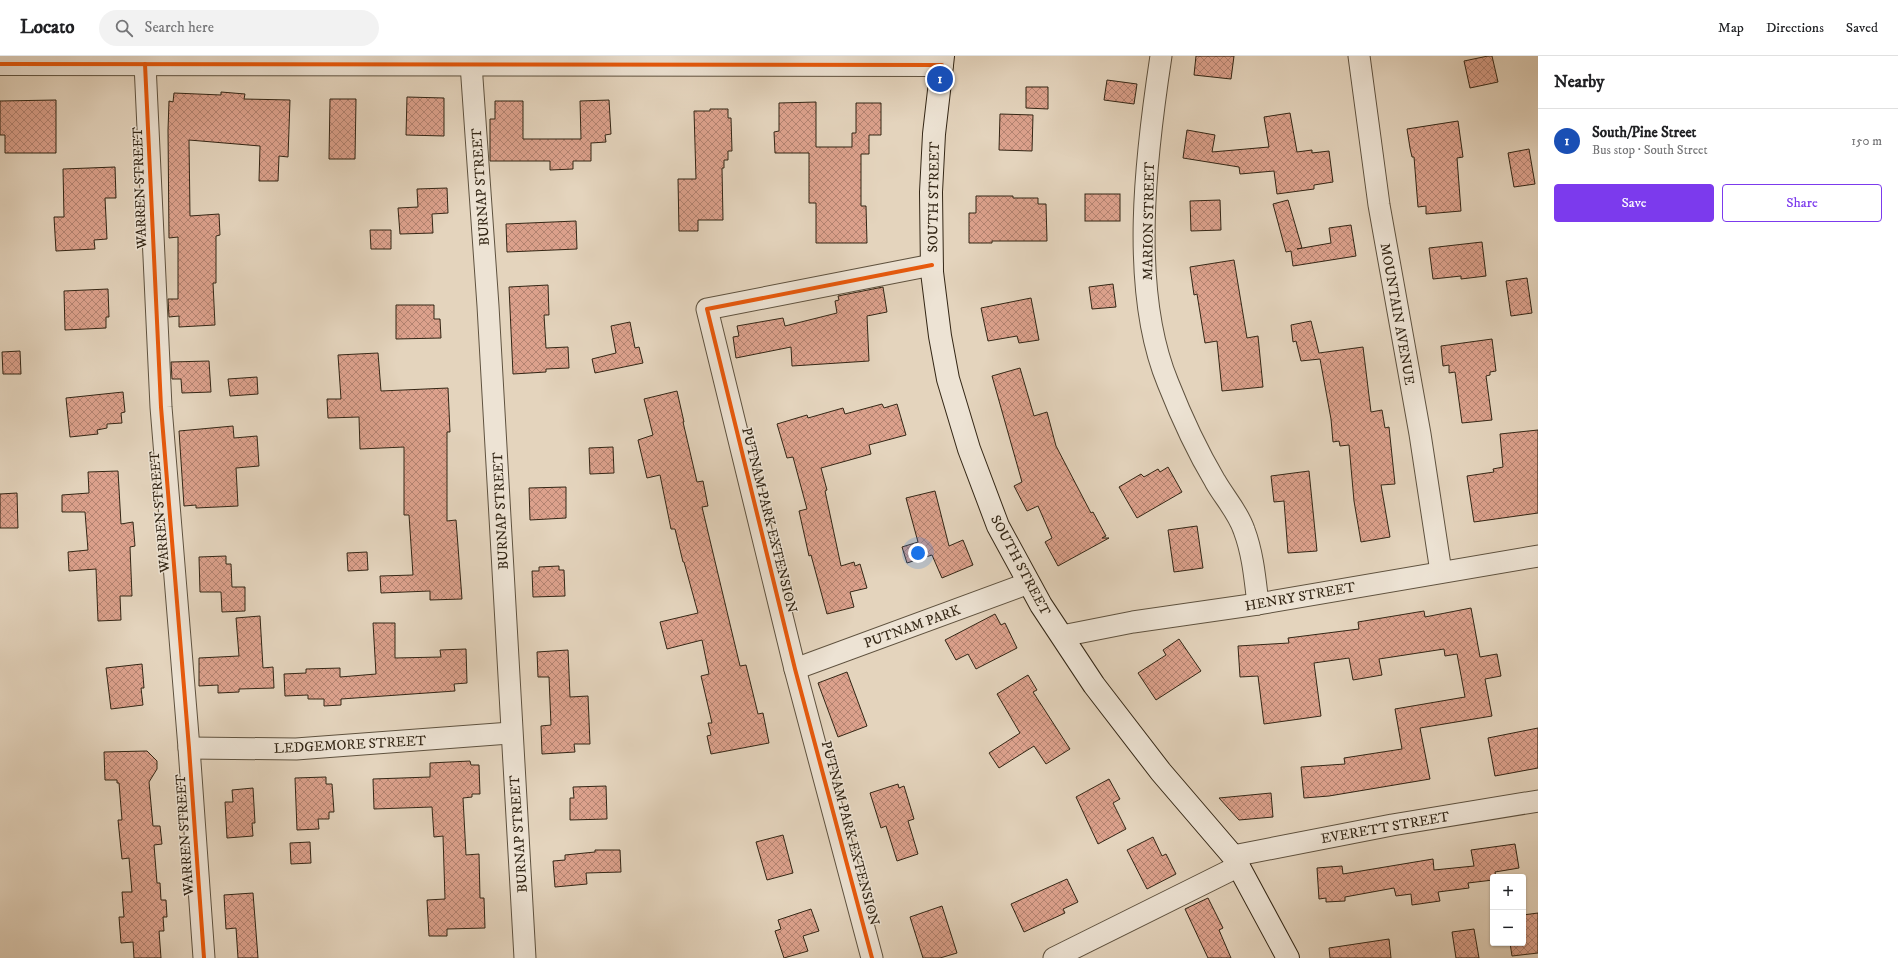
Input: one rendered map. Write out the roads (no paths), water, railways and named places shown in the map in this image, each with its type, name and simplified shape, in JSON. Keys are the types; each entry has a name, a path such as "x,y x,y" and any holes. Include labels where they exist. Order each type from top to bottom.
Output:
{"main road":[{"path":"0,64 471,64 580,60 943,60"},
{"name":"SOUTH STREET","path":"943,60 934,134 931,192 932,265 941,343 948,379 969,449 998,526 1029,583 1094,685 1161,772 1236,861 1288,958"}],"street":[{"name":"MARION STREET","path":"1161,56 1148,155 1145,195 1147,288 1154,337 1167,381 1190,437 1244,529 1254,571 1258,604"},
{"name":"MOUNTAIN AVENUE","path":"1359,56 1379,205 1419,426 1441,572"},
{"name":"WARREN STREET","path":"145,64 161,407 189,748 204,958"},
{"name":"BURNAP STREET","path":"471,64 489,314 511,733 525,958"},
{"name":"PUTNAM PARK EXTENSION","path":"872,958 795,669 707,308 932,265"},
{"name":"HENRY STREET","path":"1062,636 1133,622 1258,604 1538,556"},
{"name":"PUTNAM PARK","path":"795,669 1029,583"},
{"name":"LEDGEMORE STREET","path":"189,748 296,749 511,733"},
{"name":"EVERETT STREET","path":"1054,958 1236,861 1392,825 1538,801"}],"place":[{"name":"South/Pine Street","path":"940,79"}]}
